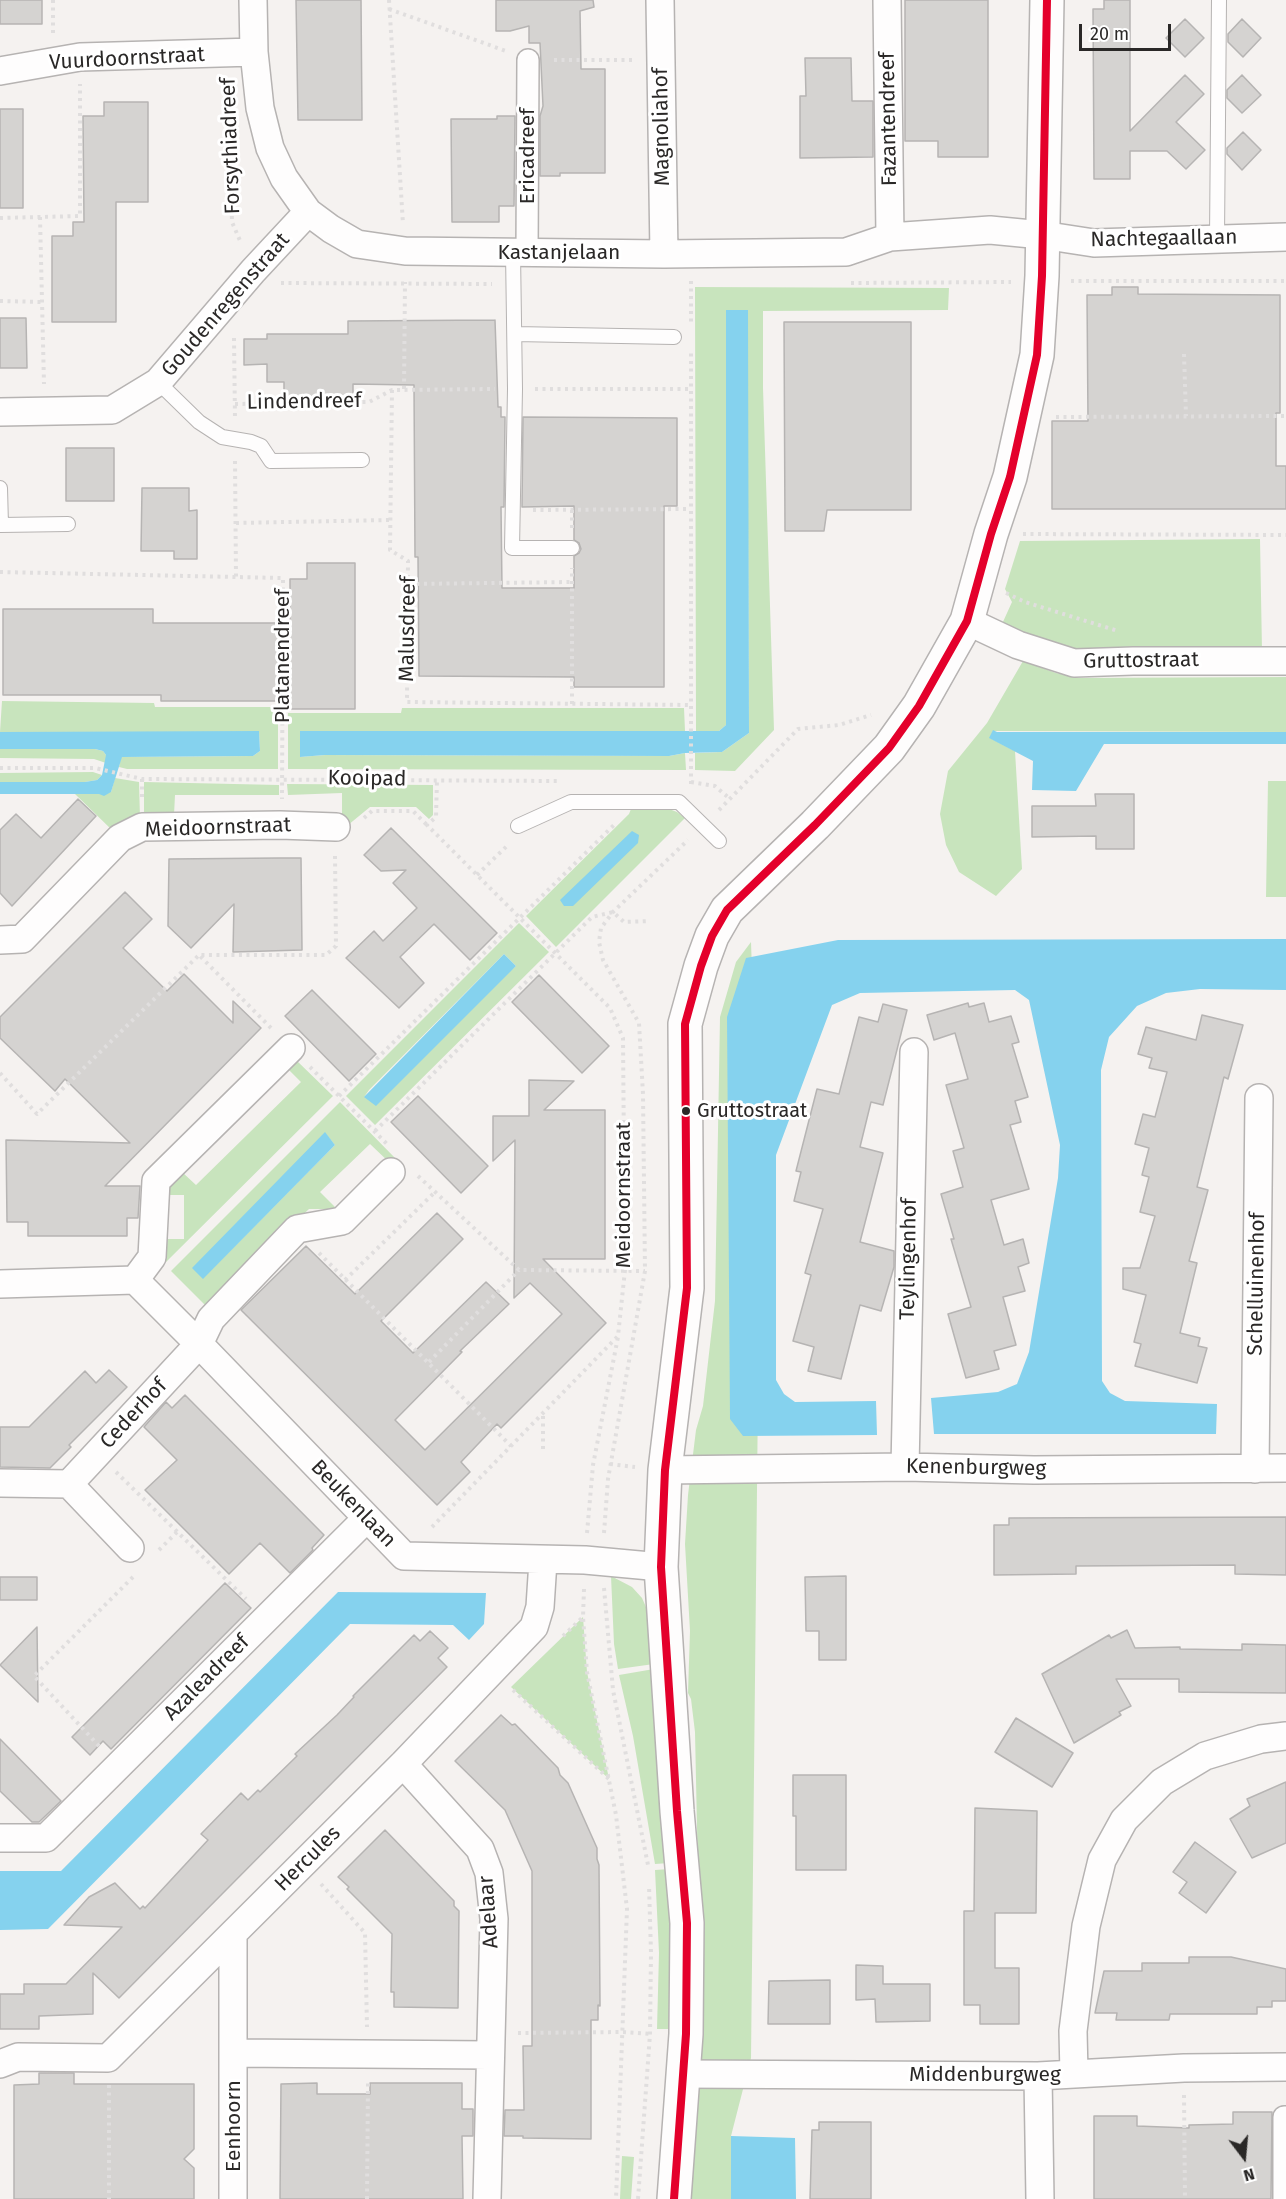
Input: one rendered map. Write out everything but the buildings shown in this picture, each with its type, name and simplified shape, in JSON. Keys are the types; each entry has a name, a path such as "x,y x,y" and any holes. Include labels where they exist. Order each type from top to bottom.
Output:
{"street":[{"name":"Kastanjelaan","path":"253,0 254,52 260,108 270,148 284,178 308,212 330,229 357,244 405,251 520,253 846,252 891,237 990,230 1042,235"},
{"name":"Magnoliahof","path":"660,0 664,254"},
{"name":"Fazantendreef","path":"887,0 891,237"},
{"path":"674,2199 686,2034 687,1923 676,1811 661,1567 665,1470 687,1288 685,1024 712,936 727,910 889,748 919,706 967,621 991,534 1010,477 1037,355 1042,276 1047,0"},
{"name":"Vuurdoornstraat","path":"0,70 80,57 254,52"},
{"name":"Ericadreef","path":"520,253 528,60"},
{"name":"Goudenregenstraat","path":"0,412 112,410 158,382 253,271 308,212"},
{"name":"Nachtegaallaan","path":"1042,235 1094,243 1286,237"},
{"name":"Gruttostraat","path":"967,621 1018,645 1074,663 1286,661"},
{"name":"Meidoornstraat","path":"0,940 22,939 120,838 142,827 280,825 336,827"},
{"path":"0,1284 135,1280 152,1257 156,1181 291,1048"},
{"name":"Teylingenhof","path":"905,1467 914,1052"},
{"name":"Schelluinenhof","path":"1255,1469 1259,1098"},
{"path":"199,1344 212,1319 297,1229 342,1221 397,1162"},
{"name":"Beukenlaan","path":"135,1280 404,1556 585,1560 661,1567"},
{"name":"Cederhof","path":"69,1484 199,1344"},
{"name":"Kenenburgweg","path":"665,1470 905,1467 1034,1470 1286,1468"},
{"path":"0,1483 69,1484 141,1553"},
{"name":"Azaleadreef","path":"0,1838 46,1838 367,1518"},
{"name":"Hercules","path":"108,2058 403,1764 534,1627 540,1607 543,1560"},
{"path":"1074,2074 1073,2031 1086,1926 1102,1860 1125,1820 1162,1782 1205,1756 1261,1739 1286,1736"},
{"name":"Adelaar","path":"403,1764 480,1849 489,1873 494,1919 487,2199"},
{"name":"Eenhoorn","path":"233,1934 233,2199"},
{"path":"368,2054 490,2044"},
{"name":"Eenhoorn","path":"234,2053 368,2054"},
{"path":"0,2064 18,2057 108,2058"},
{"name":"Middenburgweg","path":"683,2074 1038,2076 1184,2068 1286,2067"},
{"path":"1038,2076 1040,2199"},
{"path":"1284,2199 1284,2117 1286,2117"}],"lane":[{"path":"1217,238 1219,0"},
{"path":"520,253 515,334 512,548 572,548"},
{"path":"515,334 674,337"},
{"path":"158,382 199,422 222,437 261,446 271,461 362,460"},
{"path":"0,488 1,525 68,524"},
{"path":"518,826 571,802 679,802 719,841"}],"path":[{"path":"389,0 405,251 404,389"},
{"path":"0,218 80,216 80,57"},
{"name":"Forsythiadreef","path":"229,100 232,222 253,271"},
{"path":"40,217 45,411"},
{"path":"691,253 691,330"},
{"path":"0,301 42,302"},
{"path":"234,332 236,577"},
{"path":"691,342 691,768"},
{"path":"1184,354 1186,416"},
{"name":"Lindendreef","path":"235,404 369,402 392,390 404,389 691,389"},
{"name":"Malusdreef","path":"392,390 390,550 408,561 407,702 691,705"},
{"path":"1023,418 1286,416"},
{"path":"512,510 690,509"},
{"path":"572,510 572,704"},
{"path":"236,523 389,520"},
{"path":"991,534 1286,535"},
{"name":"Platanendreef","path":"0,572 283,578 283,779"},
{"path":"978,580 1025,602 1127,634"},
{"path":"409,584 572,582"},
{"name":"Kooipad","path":"0,768 95,768 142,779 564,781"},
{"path":"428,825 436,817 437,780"},
{"path":"679,782 715,786 730,799"},
{"path":"339,1096 627,812 628,802"},
{"name":"Meidoornstraat","path":"363,819 372,811 412,811 610,1008 623,1038 625,1269 618,1336 593,1465 583,1617 586,1672 616,1815 627,1909 616,2199"},
{"path":"477,875 508,846 518,826"},
{"path":"0,1073 37,1114 199,955 326,955 336,946 336,827"},
{"path":"375,1131 592,917 613,912 624,922 650,921"},
{"path":"199,955 375,1131 397,1162 519,1270 625,1269 645,1271"},
{"path":"345,1280 434,1193"},
{"path":"297,1229 511,1446"},
{"path":"429,1362 519,1270"},
{"path":"404,1556 618,1336"},
{"path":"543,1413 543,1449"},
{"path":"97,1453 266,1619"},
{"path":"141,1553 177,1532"},
{"path":"118,1767 34,1676 135,1574"},
{"path":"559,1640 583,1617"},
{"path":"511,1687 609,1779"},
{"path":"319,1881 365,1933 368,2054 367,2199"},
{"path":"490,2044 624,2032 686,2034"},
{"path":"108,2058 109,2199"},
{"path":"1184,2068 1185,2199"}],"green space":[{"path":"695,287 949,288 948,310 763,311 763,388 774,730 735,771 695,770 695,753 722,752 749,733 747,310 726,310 726,725 719,731 696,731"},
{"path":"1260,539 1262,651 1097,652 1065,648 1002,624 1012,602 1005,589 1020,541"},
{"path":"1023,661 1056,673 1079,678 1286,677 1286,732 993,731 990,738 1015,751 1022,869 996,896 959,872 946,845 940,814 948,771 987,723"},
{"path":"2,701 154,703 155,707 278,707 278,769 127,769 119,767 121,757 253,756 260,751 259,732 0,732"},
{"path":"402,708 684,708 685,731 301,731 300,757 325,755 669,756 685,753 686,770 288,769 288,713 401,713"},
{"path":"0,749 95,749 103,751 106,755 106,763 94,759 0,758"},
{"path":"93,772 102,775 97,780 85,782 0,782 0,773"},
{"path":"115,778 139,782 140,818 113,831 75,794 111,792"},
{"path":"1268,781 1286,781 1286,897 1266,897"},
{"path":"144,782 279,785 279,795 175,795 174,815 144,817"},
{"path":"287,784 433,785 433,815 429,819 416,807 370,807 342,830 342,793 288,795"},
{"path":"631,809 669,809 685,818 556,947 526,916 629,814"},
{"path":"519,923 549,952 375,1125 346,1096","holes":["504,954 516,966 364,1097"]},
{"path":"751,942 757,1116 758,1394 751,2058 731,2136 731,2199 688,2199 698,1875 695,1732 691,1699 688,1693 690,1631 685,1544 696,1430 703,1406 715,1301 720,1017 736,962"},
{"path":"295,1059 333,1096 166,1262 162,1258 164,1239 184,1239 184,1195 164,1195 164,1190 182,1172 196,1185 301,1082 286,1067"},
{"path":"340,1102 396,1159 391,1164 370,1144 320,1192 337,1209 309,1209 207,1307 171,1271","holes":["325,1133 335,1145 203,1278"]},
{"path":"611,1576 632,1587 642,1598 650,1616 654,1664 618,1669 614,1644"},
{"path":"583,1617 587,1672 609,1779 511,1687"},
{"path":"654,1669 669,1863 655,1864 633,1736 619,1675"},
{"path":"670,1869 672,2029 657,2029 659,1953 655,1870"},
{"path":"622,2156 634,2157 631,2199 620,2199"}],"water":[{"path":"726,310 748,310 749,733 722,752 669,756 325,755 300,757 300,731 719,731 726,725"},
{"path":"993,730 997,732 1286,732 1286,744 1104,744 1076,791 1032,790 1033,761 989,738"},
{"path":"259,731 260,751 253,756 122,757 111,792 104,796 99,794 0,794 0,782 97,780 102,775 106,755 103,751 95,749 0,749 0,732"},
{"path":"632,831 639,835 638,843 573,906 564,906 560,900"},
{"path":"1286,939 1286,990 1200,989 1166,993 1137,1006 1109,1037 1101,1070 1102,1381 1110,1393 1125,1401 1217,1404 1216,1434 934,1434 931,1398 998,1392 1017,1384 1029,1352 1058,1178 1060,1145 1029,1000 1015,990 860,993 832,1005 776,1155 776,1380 784,1394 795,1402 876,1401 877,1435 743,1436 730,1419 727,1017 746,958 838,940"},
{"path":"504,954 516,966 376,1106 364,1097"},
{"path":"325,1132 335,1145 203,1279 192,1268"},
{"path":"338,1592 486,1593 484,1624 469,1640 453,1625 350,1624 48,1929 0,1930 0,1871 61,1871"},
{"path":"731,2136 795,2138 796,2199 731,2199"}],"transit line":[{"path":"674,2199 686,2034 687,1923 677,1811 661,1567 665,1470 687,1288 685,1024 712,936 727,910 815,825 889,748 919,706 967,621 991,534 1010,477 1037,355 1042,276 1047,0"}],"place":[{"name":"Gruttostraat","path":"686,1111"}]}
